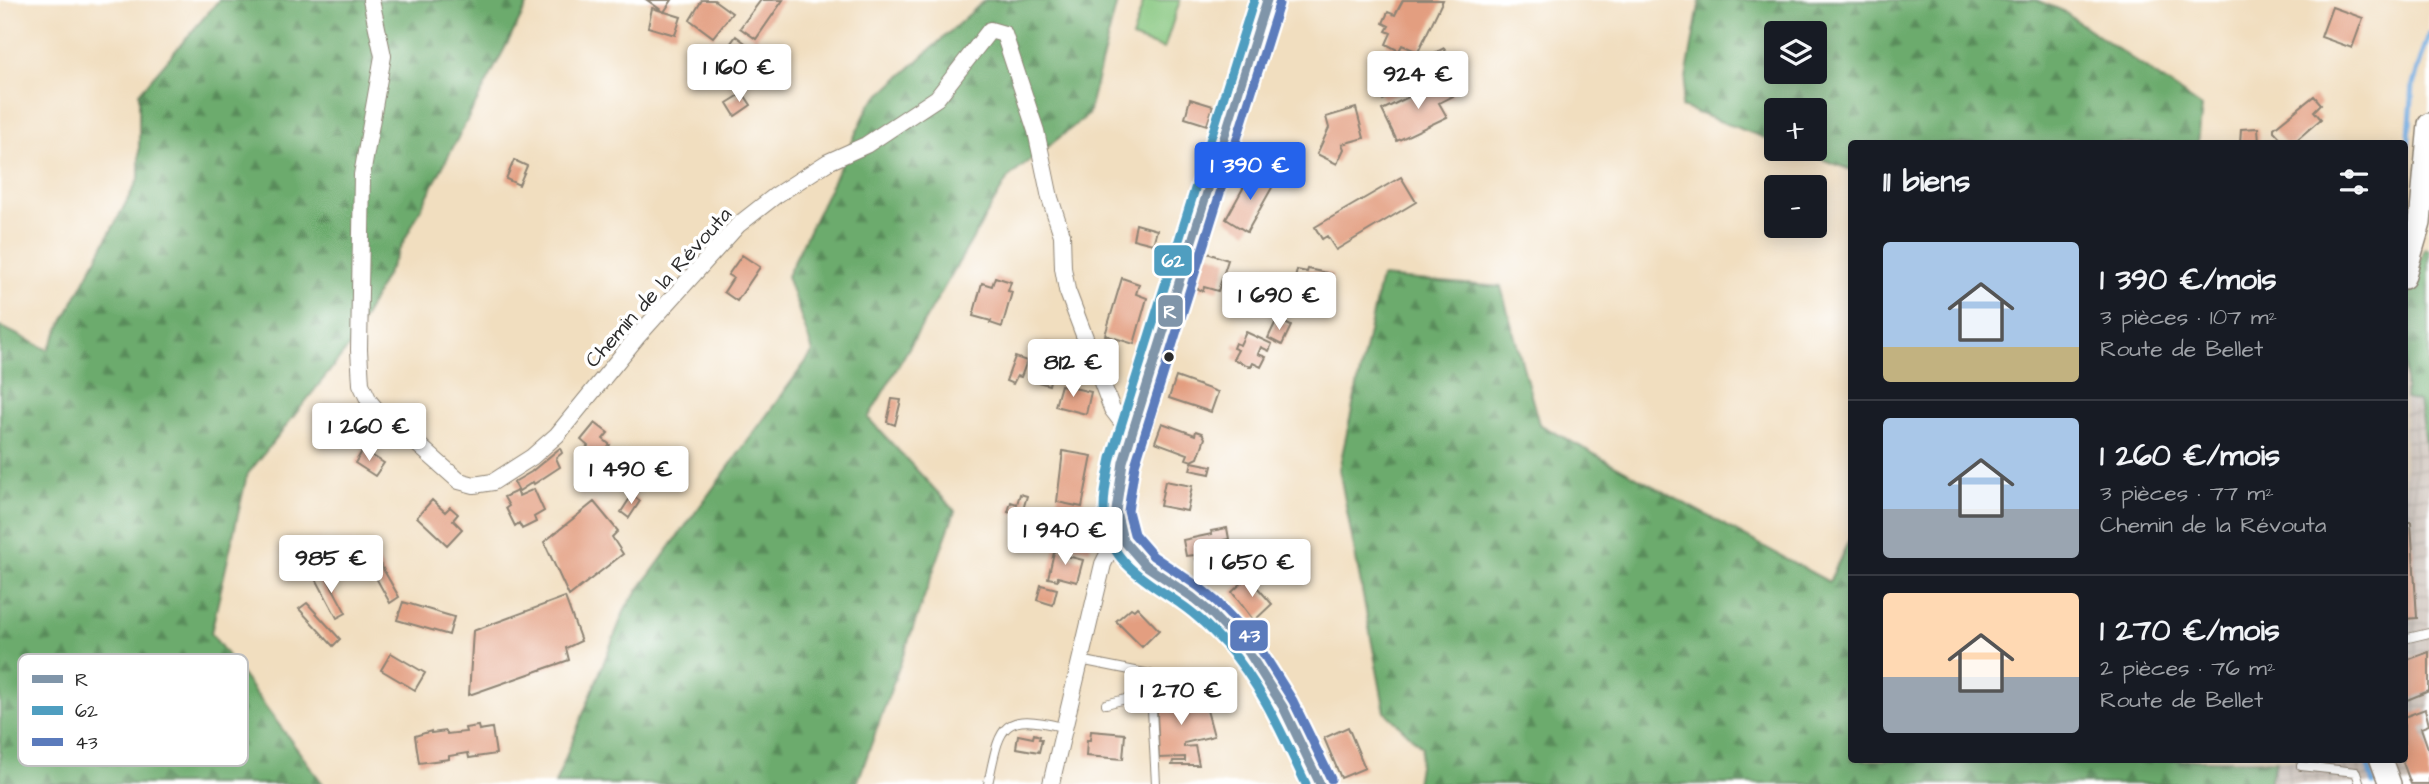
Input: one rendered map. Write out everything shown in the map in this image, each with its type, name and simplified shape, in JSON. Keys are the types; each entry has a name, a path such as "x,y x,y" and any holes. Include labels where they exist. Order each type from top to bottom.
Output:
{"main road":[{"path":"1267,0 1132,435 1118,488 1116,514 1122,538 1130,552 1149,569 1192,597 1256,662 1274,689 1320,784"},
{"path":"2408,264 2420,223 2429,124"},
{"path":"2382,763 2390,784"}],"street":[{"name":"Chemin de la Révouta","path":"371,0 383,56 362,175 359,350 361,384 369,401 389,425 414,442 459,481 474,485 493,482 532,457 557,435 637,337 738,225 775,196 828,162 866,145 937,97 990,30 1004,34 1036,131 1050,198 1062,235 1063,268 1068,290 1109,402 1132,435"},
{"path":"1051,784 1062,727 1103,564 1111,548 1122,538"}],"lane":[{"path":"2408,638 2429,633"},
{"path":"1080,660 1150,674 1153,681 1151,691 1156,784"},
{"path":"1106,704 1149,694 1151,691"},
{"path":"988,784 1000,733 1008,726 1017,721 1028,720 1062,727"},
{"path":"2301,766 2356,772 2361,784"}],"shaded area":[{"path":"2408,400 2419,402 2429,472 2429,784 2269,784 2276,763 2408,763"}],"green space":[{"path":"219,0 530,0 348,348 247,475 211,633 227,654 18,654 18,766 248,766 248,683 323,784 0,784 0,326 48,350 139,178 139,93"},
{"path":"985,0 1117,2 1088,115 1008,178 868,418 955,511 857,784 555,784 626,607 813,352 787,276 870,104"},
{"path":"1144,0 1180,0 1164,49 1132,38"},
{"path":"1700,0 2036,0 2061,10 2202,107 2198,140 1848,140 1848,169 1827,161 1827,98 1764,98 1764,138 1681,107"},
{"path":"2425,248 2429,250 2429,472 2419,402 2408,400 2408,297"},
{"path":"1381,277 1501,287 1539,424 1829,582 1848,542 1848,763 2276,763 2269,784 1416,784 1422,747 1385,712 1339,469"}],"building":[{"path":"647,0 672,0 664,12"},
{"path":"702,0 714,0 732,13 713,37 690,20"},
{"path":"761,0 783,0 756,39 740,28"},
{"path":"1403,0 1443,0 1418,52 1402,45 1399,51 1386,44 1391,33 1386,31 1389,26 1383,23 1388,12 1395,15"},
{"path":"2332,7 2363,18 2352,48 2321,37"},
{"path":"652,8 681,17 675,35 648,27"},
{"path":"736,36 752,48 745,59 728,47"},
{"path":"1444,48 1453,66 1383,100 1375,84"},
{"path":"1445,79 1453,96 1439,103 1447,117 1397,141 1382,110"},
{"path":"743,93 751,105 735,116 727,103"},
{"path":"2314,96 2321,104 2314,111 2321,119 2297,140 2282,140 2274,128"},
{"path":"1190,99 1213,106 1207,125 1185,118"},
{"path":"1356,108 1364,138 1342,144 1344,149 1337,164 1317,154 1329,128 1326,117"},
{"path":"2258,128 2259,140 2240,140 2241,129"},
{"path":"514,160 527,166 519,185 506,179"},
{"path":"1252,172 1274,184 1247,232 1226,219"},
{"path":"1401,177 1416,202 1336,250 1327,236 1322,239 1315,227"},
{"path":"1136,224 1157,230 1153,244 1133,239"},
{"path":"1207,253 1228,260 1218,291 1196,288"},
{"path":"742,255 760,267 737,301 724,292 733,278 728,275"},
{"path":"1308,269 1332,274 1329,291 1303,290 1295,310 1279,302 1287,284 1293,287 1297,270 1307,272"},
{"path":"995,277 1011,282 1008,291 1012,292 1002,327 973,316 982,283 992,286"},
{"path":"1122,278 1139,284 1136,294 1147,298 1134,344 1105,335"},
{"path":"1277,319 1291,326 1282,345 1268,338"},
{"path":"1246,332 1272,344 1269,351 1261,347 1258,354 1266,357 1261,367 1253,363 1251,367 1233,359 1238,350 1233,348 1235,343 1240,345"},
{"path":"1046,343 1058,345 1049,385 1038,382"},
{"path":"1015,357 1027,361 1021,377 1017,376 1013,384 1006,381"},
{"path":"1176,377 1218,392 1211,412 1169,398"},
{"path":"1061,385 1091,392 1086,414 1055,406"},
{"path":"892,399 901,400 895,425 887,422"},
{"path":"595,423 608,433 603,439 610,445 593,466 579,456 588,446 581,440"},
{"path":"1162,423 1195,435 1196,431 1202,433 1205,438 1198,458 1192,461 1186,459 1188,454 1155,442"},
{"path":"560,448 562,453 556,458 560,467 519,491 514,482"},
{"path":"363,450 384,463 375,476 355,463"},
{"path":"1063,451 1092,456 1082,507 1057,502"},
{"path":"1192,462 1212,466 1210,474 1190,470"},
{"path":"1165,481 1192,486 1187,511 1160,506"},
{"path":"534,489 544,511 534,517 536,522 522,529 519,523 515,526 504,497 517,491 519,496"},
{"path":"1020,494 1027,496 1021,516 1008,512 1011,502 1017,504"},
{"path":"632,495 640,501 629,518 621,512"},
{"path":"432,500 445,512 450,507 458,514 453,520 462,529 447,545 417,517"},
{"path":"594,502 618,531 612,537 623,554 569,596 544,542"},
{"path":"1069,522 1094,525 1090,550 1065,545"},
{"path":"2408,522 2411,522 2417,618 2408,619"},
{"path":"1227,528 1229,539 1224,540 1227,554 1196,560 1195,555 1186,556 1183,540"},
{"path":"1055,548 1065,550 1063,555 1083,560 1077,582 1058,577 1058,580 1048,578"},
{"path":"374,553 399,597 390,603 365,558"},
{"path":"324,572 346,613 337,618 315,577"},
{"path":"1248,577 1272,604 1254,621 1232,592"},
{"path":"1041,585 1057,589 1053,605 1037,600"},
{"path":"565,597 581,641 566,648 569,660 469,695 473,631"},
{"path":"403,602 454,617 449,635 397,620"},
{"path":"307,603 340,639 333,646 299,609"},
{"path":"1137,607 1159,630 1142,647 1116,621 1131,608 1134,610"},
{"path":"2429,652 2429,691 2408,700 2408,660"},
{"path":"391,653 425,673 415,690 381,670"},
{"path":"1178,687 1182,708 1204,699 1214,736 1184,743 1184,747 1195,746 1199,765 1172,765 1173,761 1185,761 1185,757 1159,758 1156,692"},
{"path":"2425,709 2429,725 2421,728 2429,751 2429,784 2411,784 2403,763 2408,763 2408,715"},
{"path":"478,726 479,730 492,728 496,754 469,758 468,753 419,763 415,736 431,731 446,731 447,734 466,732 465,728"},
{"path":"1348,727 1365,768 1341,778 1324,738"},
{"path":"1091,731 1125,734 1123,759 1086,756 1087,740 1090,740"},
{"path":"1034,734 1042,739 1039,752 1016,748 1018,735 1033,738"}],"waterway":[{"path":"2408,149 2413,85 2429,34"},
{"path":"2367,763 2374,784"}],"transit line":[{"name":"62","path":"1254,0 1111,458 1104,514 1109,537 1124,561 1200,619 1239,661 1271,712 1306,784"},
{"name":"R","path":"1267,0 1123,462 1116,511 1123,540 1145,565 1209,611 1249,653 1283,707 1320,784"},
{"name":"43","path":"1279,4 1135,465 1128,511 1134,534 1153,556 1217,602 1258,645 1293,701 1331,779"}]}
